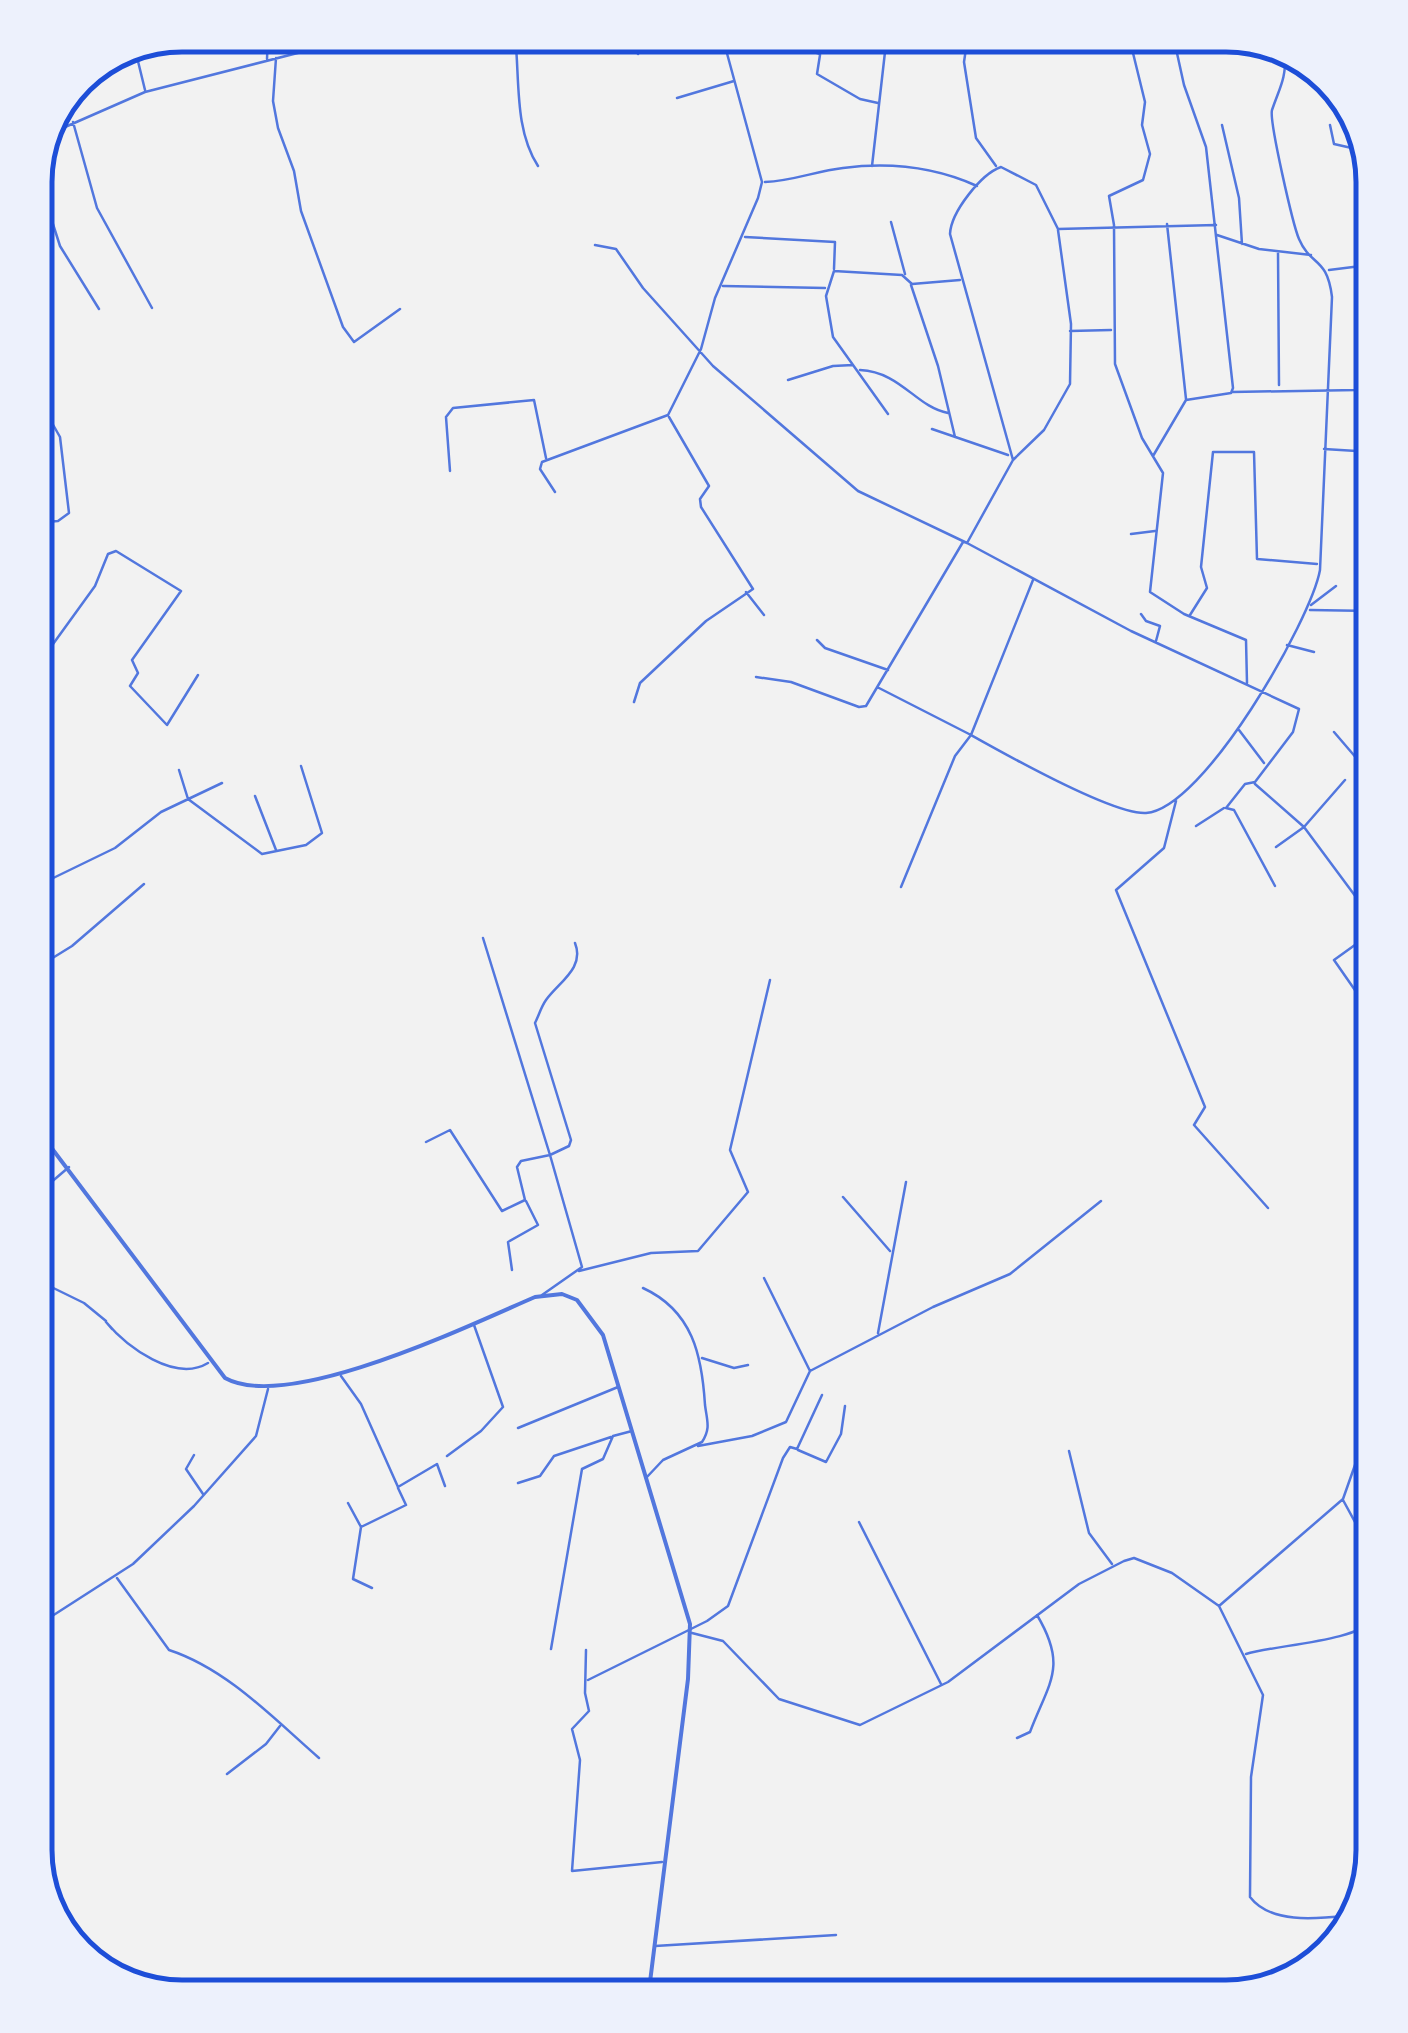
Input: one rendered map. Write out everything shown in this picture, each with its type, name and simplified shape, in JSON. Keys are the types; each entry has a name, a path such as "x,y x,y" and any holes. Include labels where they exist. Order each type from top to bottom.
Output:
{"street":[{"path":"267,52 267,60"},
{"path":"67,124 145,92 300,52"},
{"path":"517,52 523,100 521,134 538,166"},
{"path":"555,492 540,469 547,459 668,416 701,349 720,286 762,182 729,53"},
{"path":"816,53 820,54 817,74 860,99 878,103"},
{"path":"872,168 885,53"},
{"path":"756,677 790,682 859,707 873,701 1011,458 1044,430 1066,394 1070,331 1058,228 1036,185 996,167 976,138 965,53"},
{"path":"1133,53 1145,102 1142,128 1150,165 1144,180 1110,194 1114,226 1112,330 1118,376 1163,473 1150,592 1190,617 1246,640 1247,684"},
{"path":"1177,53 1206,147 1232,392"},
{"path":"276,58 273,101 278,128 294,171 301,211 344,327 354,342 400,309"},
{"path":"138,61 145,92"},
{"path":"1285,67 1283,88 1272,121 1298,236 1328,271 1332,297 1322,449 1320,564 1310,608"},
{"path":"678,98 736,81"},
{"path":"72,120 98,208 152,308"},
{"path":"1330,125 1334,144 1351,148"},
{"path":"1222,126 1239,198 1242,244"},
{"path":"996,167 950,228 1011,458"},
{"path":"762,182 794,181 844,168 872,168 937,170 978,186"},
{"path":"891,222 955,437"},
{"path":"53,224 60,246 99,309"},
{"path":"1153,457 1186,400 1167,224"},
{"path":"1058,228 1216,225"},
{"path":"1217,234 1242,244 1312,256"},
{"path":"743,236 834,242 834,271 827,288 829,326 888,414"},
{"path":"596,245 616,249 643,288 714,366 858,491 1156,642 1265,691 1301,714 1255,782 1246,784 1226,808 1196,826"},
{"path":"1278,252 1279,388"},
{"path":"1328,271 1356,265"},
{"path":"834,271 906,277"},
{"path":"910,284 962,280"},
{"path":"720,286 827,288"},
{"path":"1070,331 1112,330"},
{"path":"788,380 833,366 876,370 902,382 932,408 950,413"},
{"path":"1186,400 1279,388 1356,388"},
{"path":"450,472 446,417 453,408 534,400 540,446 547,459"},
{"path":"634,702 640,683 753,589 701,507 709,486 668,416"},
{"path":"53,424 60,437 69,513 53,521"},
{"path":"932,429 1011,458"},
{"path":"1322,449 1356,451"},
{"path":"1190,617 1207,588 1201,567 1213,452 1254,452 1257,559 1320,564"},
{"path":"1131,534 1156,532"},
{"path":"53,645 94,586 108,554 116,552 180,591 132,660 138,673 130,686 166,726 198,675"},
{"path":"900,888 951,766 971,734 1034,579"},
{"path":"879,688 1084,792 1138,812 1157,810 1178,798 1212,765 1265,691 1285,644 1310,608 1336,586"},
{"path":"746,591 764,615"},
{"path":"1310,608 1356,610"},
{"path":"1142,614 1146,621 1160,626 1156,642"},
{"path":"818,640 825,648 888,670"},
{"path":"1285,644 1314,652"},
{"path":"1238,728 1265,764"},
{"path":"1334,732 1356,758"},
{"path":"179,770 188,799 254,851 276,851 313,842 322,832 300,766"},
{"path":"1276,847 1304,827 1345,780"},
{"path":"1255,782 1304,827 1356,897"},
{"path":"53,878 115,848 161,812 222,783"},
{"path":"255,796 276,851"},
{"path":"1178,798 1164,848 1116,890 1205,1107 1194,1124 1268,1208"},
{"path":"1226,808 1234,810 1275,886"},
{"path":"53,958 144,884"},
{"path":"483,938 582,1263 579,1271"},
{"path":"512,1270 508,1242 538,1225 525,1200 518,1164 570,1146 535,1023 543,1004 572,972 578,954 574,943"},
{"path":"1356,944 1334,960 1356,992"},
{"path":"52,1147 225,1378 238,1386 268,1389 380,1360 541,1296 579,1271 650,1253 694,1254 750,1189 730,1150 770,980"},
{"path":"426,1142 450,1130 502,1211 525,1200"},
{"path":"52,1181 69,1167"},
{"path":"878,1335 906,1182"},
{"path":"843,1197 891,1252"},
{"path":"645,1479 663,1460 698,1446 752,1436 786,1422 810,1371 1010,1274 1101,1201"},
{"path":"764,1278 810,1371"},
{"path":"52,1287 84,1303 153,1363 184,1368 208,1362"},
{"path":"644,1288 671,1308 702,1358 709,1428 698,1446"},
{"path":"541,1296 562,1294 585,1306 603,1335 690,1630 650,1980"},
{"path":"447,1456 481,1432 502,1407 474,1323"},
{"path":"702,1358 734,1368 748,1365"},
{"path":"342,1376 361,1404 398,1486 437,1464 444,1486"},
{"path":"518,1428 620,1386"},
{"path":"52,1616 116,1576 154,1546 249,1446 262,1427 268,1389"},
{"path":"797,1449 822,1394"},
{"path":"588,1680 722,1612 735,1595 783,1458 790,1447 826,1462 840,1434 845,1406"},
{"path":"518,1484 540,1476 554,1456 632,1431"},
{"path":"551,1649 582,1468 603,1460 613,1436"},
{"path":"1069,1451 1089,1533 1113,1565"},
{"path":"194,1454 186,1469 203,1494"},
{"path":"1220,1606 1343,1498 1356,1462"},
{"path":"372,1588 353,1579 361,1527 406,1504 398,1488"},
{"path":"1343,1498 1356,1523"},
{"path":"859,1522 942,1685"},
{"path":"690,1630 722,1642 779,1699 840,1722 870,1723 942,1685 1036,1614 1113,1565 1134,1558 1172,1573 1220,1606 1263,1695 1251,1777 1250,1897 1264,1911 1280,1916 1338,1915"},
{"path":"116,1576 169,1650 195,1657 222,1674 319,1758"},
{"path":"1017,1738 1030,1732 1054,1676 1054,1649 1036,1614"},
{"path":"1244,1654 1276,1644 1340,1638 1356,1632"},
{"path":"586,1650 585,1694 589,1711 572,1728 580,1760 572,1871 662,1862"},
{"path":"227,1774 266,1744 280,1725"},
{"path":"654,1946 836,1934"}]}
